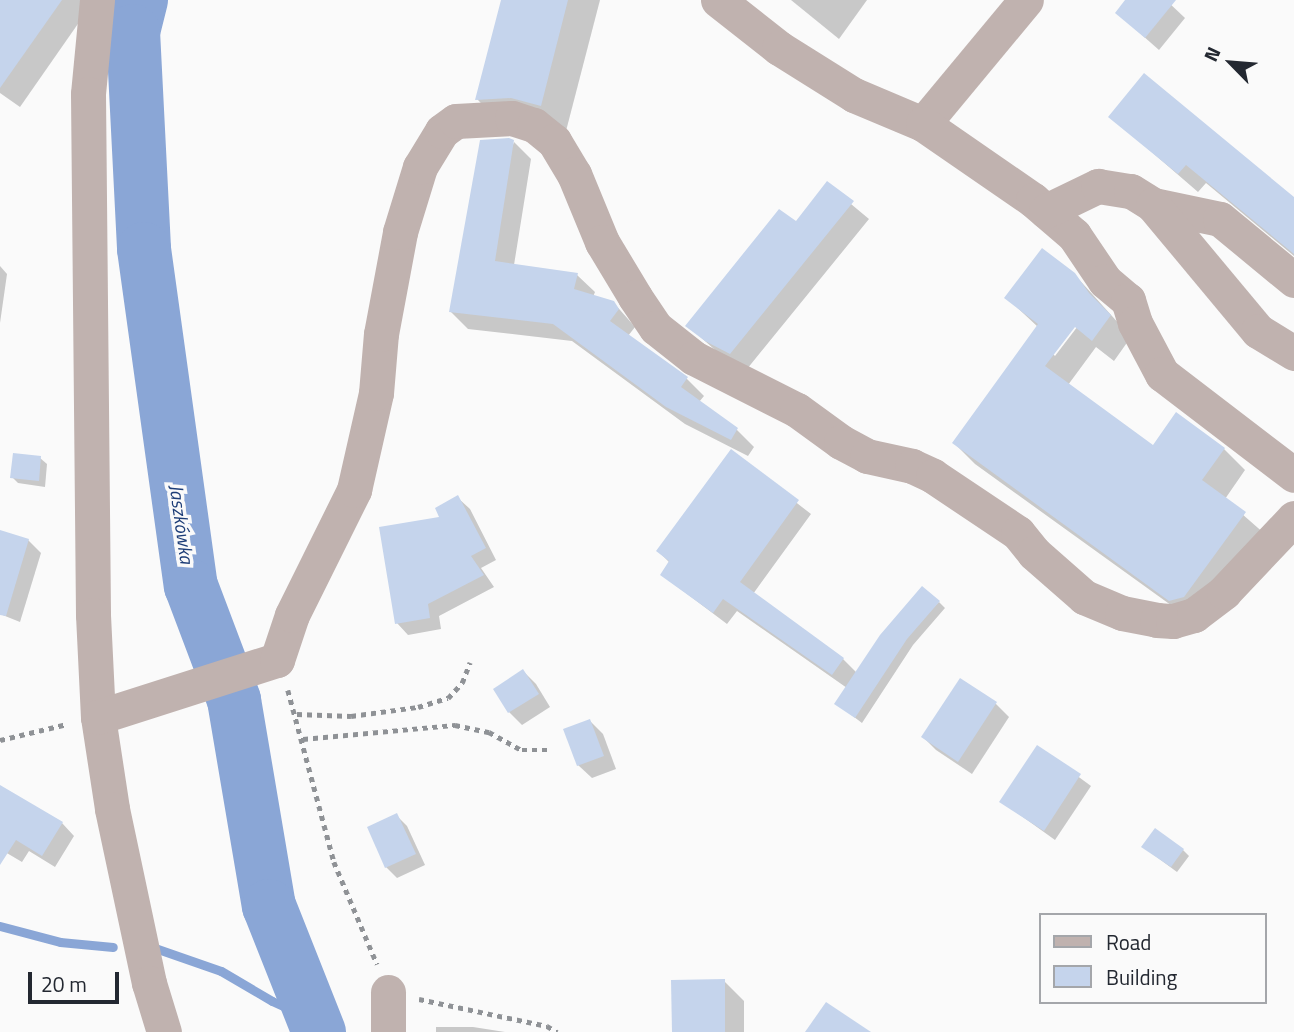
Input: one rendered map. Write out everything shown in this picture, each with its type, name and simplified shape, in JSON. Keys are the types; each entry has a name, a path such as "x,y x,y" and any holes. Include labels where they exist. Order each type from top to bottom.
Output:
{"street":[{"path":"97,0 88,94 93,615 98,718 112,809 149,983 164,1032"},
{"path":"718,0 779,48 854,95 923,124 1046,211 1074,235 1105,281 1128,300 1135,323 1162,374 1294,475"},
{"path":"923,124 1026,0"},
{"path":"98,718 267,664 354,490 376,393 381,334 400,232 421,167 442,131 456,121 512,118 534,125 554,141 574,174 602,242 656,328 694,358 797,410 849,447 890,463 912,466 955,490 1018,533 1034,553 1084,597 1122,613 1157,620 1173,621 1194,615 1224,592 1294,518"},
{"path":"1046,211 1098,186 1131,191 1153,205 1258,331 1294,353"},
{"path":"1153,205 1220,219 1294,280"},
{"path":"388,992 388,1032"}],"path":[{"path":"297,714 351,716 418,707 448,698 462,683 470,662"},
{"path":"267,664 297,714 334,862 388,992 547,1026 557,1032"},
{"path":"0,740 98,718"},
{"path":"303,739 472,726 522,750 552,750"}],"building":[{"path":"0,0 62,0 0,88"},
{"path":"501,0 568,0 541,106 511,98 475,100"},
{"path":"1125,0 1176,0 1145,38 1115,13"},
{"path":"1144,73 1294,197 1294,254 1186,165 1178,174 1108,117"},
{"path":"480,140 514,140 495,261 578,273 574,289 614,301 619,309 610,321 688,377 681,387 738,428 731,440 666,407 553,324 449,312"},
{"path":"827,181 854,201 730,354 705,341 685,326 779,209 796,221"},
{"path":"1042,248 1075,273 1089,293 1111,315 1092,341 1075,327 1045,366 1153,445 1176,412 1225,448 1202,480 1246,512 1184,597 1169,601 952,443 1038,324 1004,298"},
{"path":"731,449 799,500 740,582 844,658 832,675 723,599 713,613 660,575 669,561 656,551"},
{"path":"13,453 41,456 39,481 10,478"},
{"path":"458,495 486,548 471,556 484,575 428,604 430,618 395,624 379,527 439,517 435,508"},
{"path":"0,530 29,539 6,616 0,615"},
{"path":"922,586 940,601 907,639 855,718 834,704 880,635"},
{"path":"523,669 539,694 508,713 493,689"},
{"path":"960,678 997,702 958,762 921,737"},
{"path":"590,719 604,756 577,766 563,729"},
{"path":"1037,745 1081,774 1044,831 999,802"},
{"path":"0,785 63,822 42,856 16,840 0,865"},
{"path":"397,813 416,854 385,868 367,827"},
{"path":"1155,828 1184,849 1171,867 1141,847"},
{"path":"725,979 725,1032 672,1032 671,980"},
{"path":"826,1002 871,1032 805,1032"}],"waterway":[{"name":"Jaszkówka","path":"141,0 133,31 144,249 191,586 234,700 269,906 319,1032"},
{"path":"0,926 60,942 113,947"},
{"path":"152,947 221,971 272,1001 316,1021"}]}
